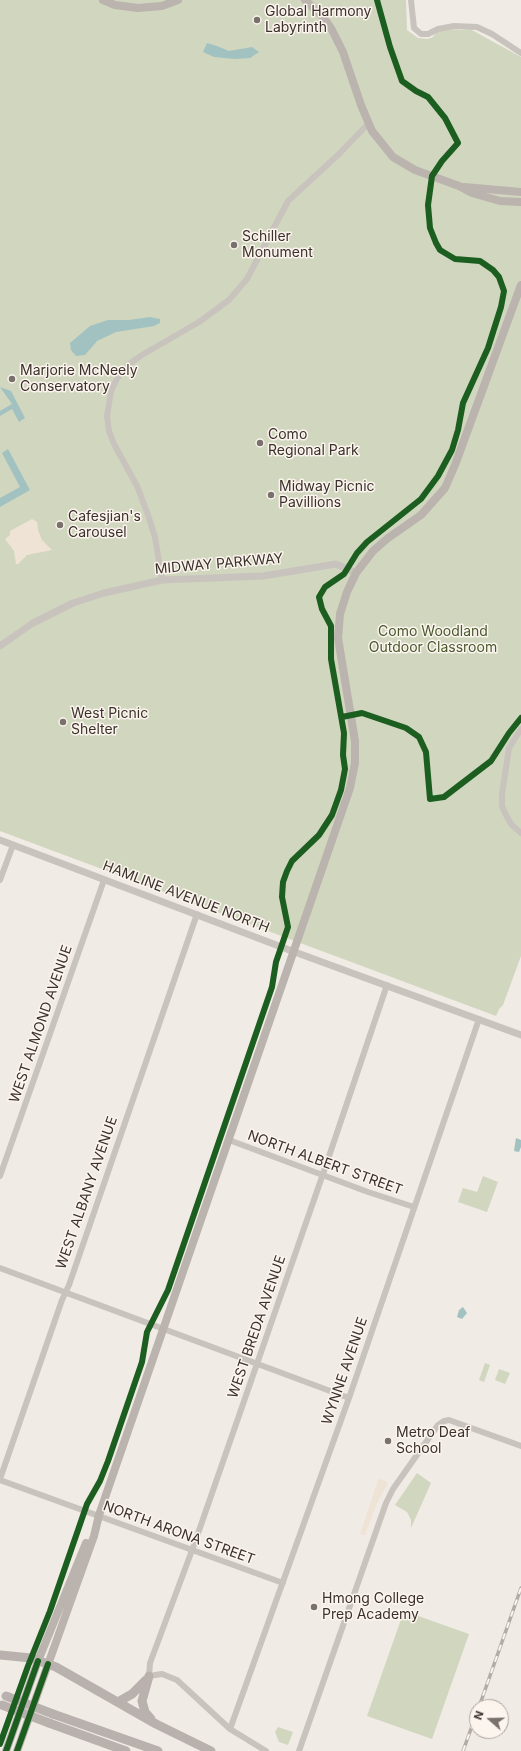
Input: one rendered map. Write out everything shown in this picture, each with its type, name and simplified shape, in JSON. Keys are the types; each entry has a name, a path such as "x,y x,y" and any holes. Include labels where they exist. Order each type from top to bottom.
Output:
{"main road":[{"path":"103,0 115,4 138,8 162,6 178,0"},
{"path":"305,0 324,18 338,41 368,124 393,157 420,173 459,186 472,193 488,198 521,202"},
{"path":"459,186 521,192"},
{"path":"17,1751 94,1536 98,1516 229,1140 292,951 347,798 354,772 355,742 338,638 343,603 356,573 380,545 421,515 444,488 455,465 521,285"},
{"path":"6,1751 38,1661 93,1524 98,1516"},
{"path":"0,1655 48,1664 156,1724 211,1751"},
{"path":"118,1702 132,1694 149,1676"},
{"path":"149,1676 142,1702 145,1712 156,1724"},
{"path":"3,1695 158,1751"},
{"path":"1,1705 126,1751"}],"street":[{"path":"411,0 412,22 416,32 428,34 438,29 454,26 477,28 492,34 521,53"},
{"path":"162,580 155,537 148,512 137,486 114,444 109,431 107,416 111,391 117,379 128,365 142,355 199,322 230,300 247,279 288,201 340,153 368,124"},
{"name":"MIDWAY PARKWAY","path":"0,646 33,623 73,603 104,593 162,580 263,576 336,564 356,573"},
{"path":"521,730 509,748 502,794 502,806 506,815 511,824 521,833"},
{"name":"HAMLINE AVENUE NORTH","path":"0,840 292,951 521,1035"},
{"path":"0,880 13,845"},
{"name":"WEST ALMOND AVENUE","path":"0,1176 104,880"},
{"name":"WEST ALBANY AVENUE","path":"0,1480 197,914"},
{"name":"WEST BREDA AVENUE","path":"149,1676 150,1663 192,1550 387,985"},
{"name":"WYNNE AVENUE","path":"230,1730 349,1398 479,1020"},
{"name":"NORTH ALBERT STREET","path":"229,1140 322,1176 414,1207"},
{"path":"0,1268 349,1398"},
{"path":"299,1751 386,1503 393,1489 433,1431 444,1421 449,1420 521,1446"},
{"name":"NORTH ARONA STREET","path":"0,1480 283,1583"},
{"path":"149,1676 162,1674 176,1680 230,1730 266,1751"}],"green space":[{"name":"Como Regional Park","path":"0,0 406,0 407,30 418,38 428,39 433,37 437,31 447,29 470,29 521,57 521,956 503,1005 499,1009 496,1016 0,831"},
{"path":"483,1176 498,1182 487,1212 458,1202 463,1188 477,1192"},
{"path":"485,1363 490,1365 484,1382 479,1380"},
{"path":"499,1369 510,1373 505,1384 495,1380"},
{"path":"417,1473 431,1483 411,1528 411,1520 407,1512 395,1505"},
{"path":"404,1611 469,1634 432,1739 367,1716"},
{"path":"278,1727 293,1732 288,1745 279,1742 275,1732"}],"shaded area":[{"path":"32,519 37,522 42,540 52,550 27,555 18,564 16,564 14,551 5,539 10,535 10,531"},
{"path":"381,1479 388,1483 377,1503 365,1535 360,1534 378,1480"}],"water":[{"path":"207,43 229,51 252,47 259,52 250,58 235,59 214,57 203,52"},
{"path":"150,317 160,319 160,323 154,326 116,332 97,341 85,355 76,356 71,350 70,343 90,326 108,320 129,320"},
{"path":"0,387 11,391 25,418 19,422 12,409 0,416 0,411 12,404"},
{"path":"8,449 30,490 0,507 0,498 20,487 2,453"},
{"path":"516,1138 521,1140 519,1152 514,1151"},
{"path":"463,1307 467,1313 462,1319 457,1317 459,1310"}],"railway":[{"path":"482,1699 521,1588"},
{"path":"463,1751 469,1734"}],"cycle path":[{"path":"0,1744 28,1666 50,1611 87,1504 100,1481 108,1461 142,1362 147,1332 168,1290 272,987 276,962 288,927 282,897 283,882 292,861 319,835 332,815 341,790 345,769 343,755 344,733 331,659 331,626 322,609 319,597 325,587 344,574 357,553 367,542 421,499 438,476 452,450 458,430 463,403 488,348 501,307 504,291 499,277 493,270 480,261 455,259 440,250 436,243 430,228 428,205 432,176 442,161 458,143 445,118 428,97 402,81 390,47 377,0"},
{"path":"342,717 362,713 406,728 419,737 426,752 430,799 444,797 491,761 509,733 521,718"},
{"path":"6,1751 38,1661"},
{"path":"17,1751 48,1664"}],"place":[{"name":"Global Harmony Labyrinth","path":"257,20"},
{"name":"Schiller Monument","path":"234,245"},
{"name":"Marjorie McNeely Conservatory","path":"12,379"},
{"name":"Como Regional Park","path":"260,443"},
{"name":"Midway Picnic Pavillions","path":"271,495"},
{"name":"Cafesjian's Carousel","path":"60,525"},
{"name":"West Picnic Shelter","path":"63,722"},
{"name":"Metro Deaf School","path":"388,1441"},
{"name":"Hmong College Prep Academy","path":"314,1607"}],"park label":[{"name":"Como Woodland Outdoor Classroom","path":"433,640"}]}
